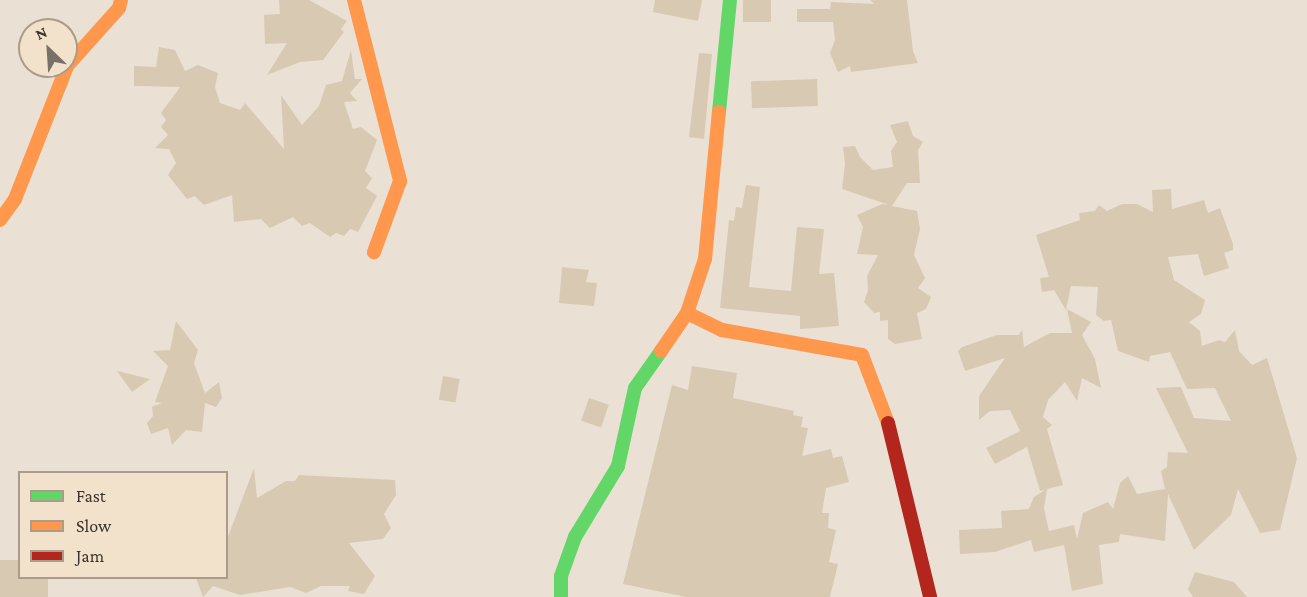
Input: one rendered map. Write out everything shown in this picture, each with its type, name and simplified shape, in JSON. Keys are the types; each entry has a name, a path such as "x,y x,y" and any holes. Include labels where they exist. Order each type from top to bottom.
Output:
{"street":[{"path":"0,220 15,199 67,66 119,8 121,0"},
{"path":"354,0 400,181 374,252"},
{"path":"561,597 561,576 575,537 618,466 635,388 687,313 705,259 730,0"},
{"path":"687,313 722,330 862,356 883,401 930,597"}],"building":[{"path":"279,0 309,0 347,21 341,29 344,32 323,60 300,62 267,75 287,43 265,44 264,15 280,14"},
{"path":"655,0 702,0 698,21 653,12"},
{"path":"743,0 771,0 771,22 743,22"},
{"path":"870,0 907,0 913,51 918,63 851,72 850,66 838,72 830,53 835,40 833,22 797,22 797,9 830,9 831,2 874,4"},
{"path":"159,47 175,50 185,71 198,65 218,73 215,87 220,103 240,110 245,103 284,149 281,95 302,125 319,106 326,85 342,81 351,50 355,79 362,79 350,93 357,101 344,102 353,129 361,127 377,140 365,171 372,178 366,188 377,196 358,232 350,229 344,236 336,233 330,237 310,223 302,226 293,217 270,228 261,219 234,222 232,195 204,205 195,196 187,199 168,175 176,163 169,149 155,148 168,135 161,127 166,120 161,113 180,87 134,86 134,66 156,67"},
{"path":"699,53 712,54 704,139 689,137"},
{"path":"817,79 818,106 752,108 751,81"},
{"path":"908,121 913,136 923,142 918,150 920,183 907,183 892,206 917,211 920,229 914,255 925,278 918,288 931,297 926,309 917,313 922,339 895,344 888,339 888,320 880,321 880,312 874,313 864,302 868,290 867,276 878,255 857,254 863,227 857,215 882,204 889,205 842,189 845,164 843,147 855,146 860,157 873,170 893,167 891,151 897,142 890,125"},
{"path":"746,185 760,187 749,287 791,291 797,227 824,229 819,274 834,273 839,326 800,329 800,316 720,308 729,220 734,221 736,207 742,208"},
{"path":"1171,189 1172,209 1204,200 1208,213 1220,208 1233,244 1233,250 1224,253 1229,268 1204,276 1198,254 1168,257 1174,280 1205,300 1201,314 1189,322 1200,331 1202,346 1219,340 1225,342 1235,330 1239,351 1252,365 1267,358 1297,458 1280,530 1260,533 1238,489 1231,515 1194,550 1168,494 1165,541 1120,534 1119,542 1099,545 1103,584 1072,591 1064,545 1034,552 1031,540 995,552 960,554 959,530 1002,528 1001,511 1029,509 1034,497 1045,490 1040,491 1027,447 995,464 986,448 1020,431 1010,410 990,411 979,420 979,396 1005,358 965,371 958,351 962,347 997,335 1019,335 1022,330 1024,347 1050,333 1072,333 1067,309 1091,322 1082,335 1095,359 1101,388 1082,378 1077,401 1065,382 1048,400 1043,417 1052,425 1047,429 1063,485 1047,489 1044,508 1049,531 1074,525 1077,539 1083,513 1108,502 1113,509 1120,483 1128,476 1137,494 1165,489 1161,471 1167,467 1168,452 1188,453 1156,388 1181,387 1194,418 1231,421 1215,388 1187,389 1170,352 1150,356 1149,362 1118,351 1111,320 1104,321 1096,315 1098,287 1071,286 1066,310 1054,290 1042,292 1040,278 1049,277 1036,235 1080,220 1079,213 1095,211 1099,205 1107,211 1122,204 1137,204 1153,212 1152,190"},
{"path":"562,267 589,270 586,282 597,283 594,306 559,303"},
{"path":"176,321 198,350 194,363 205,393 219,382 222,398 216,407 205,403 202,432 186,430 172,445 168,428 151,434 147,423 153,416 152,407 162,403 155,402 168,366 153,351 170,350"},
{"path":"692,366 737,373 733,398 794,411 793,415 803,417 801,427 808,428 802,456 831,449 833,458 842,456 849,482 826,488 822,513 829,513 828,528 836,530 829,562 838,564 830,597 686,597 623,584 672,385 688,390"},
{"path":"117,371 150,379 132,392"},
{"path":"443,376 460,379 456,403 439,400"},
{"path":"589,398 609,405 601,428 581,421"},
{"path":"254,468 257,498 286,481 295,481 299,475 395,480 396,495 384,514 391,528 383,539 349,543 375,576 364,594 348,591 350,586 321,586 306,593 290,587 240,595 213,586 203,597 196,579 228,579 228,537"},
{"path":"0,560 18,560 18,579 48,579 48,597 0,597"},
{"path":"1195,572 1234,582 1247,597 1193,597 1188,589"}],"traffic: fast":[{"path":"719,112 730,0"},
{"path":"561,597 561,576 575,537 618,466 635,388 661,351"}],"traffic: slow":[{"path":"0,220 15,199 67,66 119,8 121,0"},
{"path":"354,0 400,181 374,252"},
{"path":"661,351 687,313 705,259 719,112"},
{"path":"687,313 722,330 862,355 888,423"}],"traffic: jam":[{"path":"888,423 930,597"}]}
